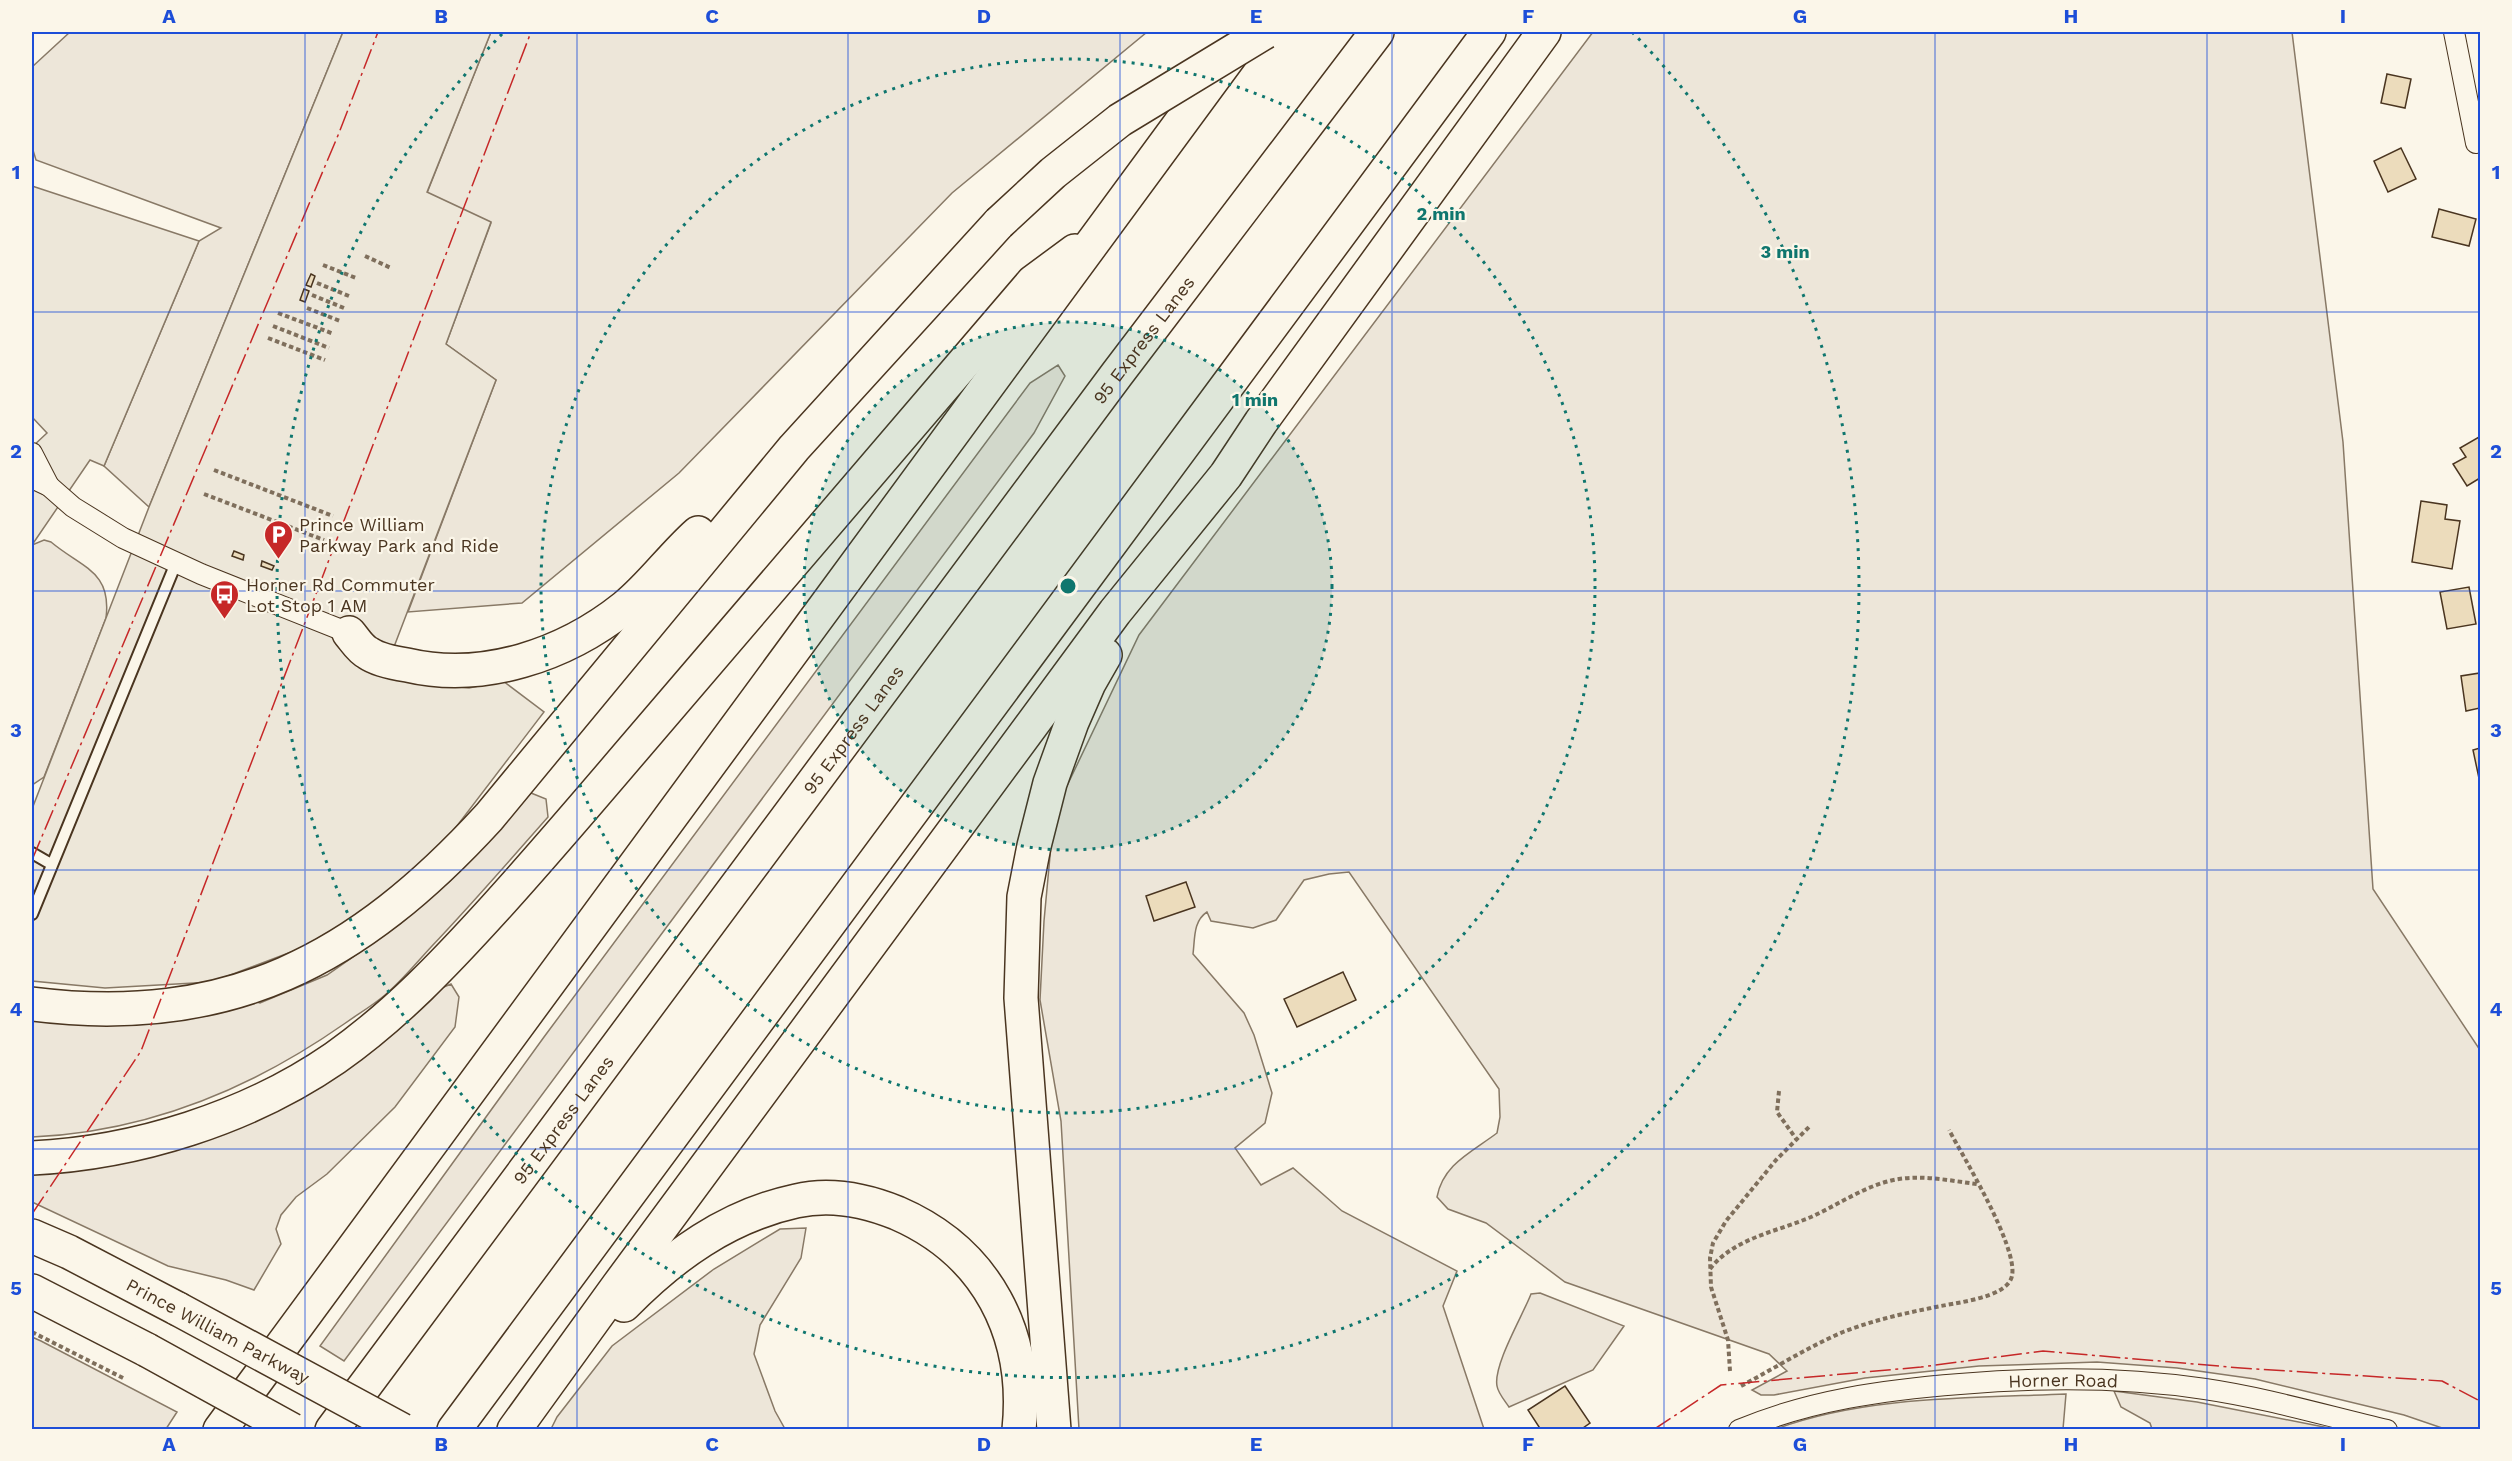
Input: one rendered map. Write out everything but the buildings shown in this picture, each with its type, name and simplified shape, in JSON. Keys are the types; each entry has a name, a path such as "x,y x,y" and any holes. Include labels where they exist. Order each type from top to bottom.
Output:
{"highway":[{"path":"220,1430 1103,230 1196,99 1248,32"},
{"path":"32,1004 72,1010 132,1010 179,1006 225,996 269,981 312,962 363,931 417,890 451,859 489,817 794,448 999,223 1053,173 1120,120 1265,32"},
{"name":"95 Express Lanes","path":"332,1430 1124,364 1377,32"},
{"path":"454,1430 1489,32"},
{"path":"1054,1430 1021,998 1024,897 1050,783 1089,683 1113,641 1212,491 1544,32"},
{"path":"32,1158 59,1157 123,1147 176,1133 227,1114 276,1091 331,1060 382,1024 428,981 554,842 1033,282 1103,230"},
{"path":"349,633 367,653 417,668 467,670 500,666 536,657 566,645 624,608 645,589 687,543 794,448"},
{"path":"514,1430 1115,612 1212,491"},
{"path":"557,1372 654,1274 687,1249 723,1227 753,1214 796,1201 824,1197 852,1199 879,1206 914,1220 946,1242 970,1263 986,1284 1002,1312 1014,1343 1021,1395 1019,1430"},
{"name":"Prince William Parkway","path":"32,1236 69,1252 178,1309 402,1430"},
{"path":"32,1291 147,1350 292,1430"},
{"path":"32,1310 147,1350"}],"street":[{"path":"2454,32 2476,144"},
{"path":"32,453 40,482 105,529 176,563 349,633"},
{"name":"Horner Road","path":"1739,1430 1792,1410 1852,1396 1902,1388 2014,1380 2079,1379 2206,1389 2387,1430"}],"lane":[{"path":"33,907 176,563"},
{"path":"32,853 51,864"}],"path":[{"path":"365,256 392,268"},
{"path":"323,265 356,278"},
{"path":"316,283 349,296"},
{"path":"312,296 344,308"},
{"path":"307,308 340,321"},
{"path":"278,313 334,334"},
{"path":"273,326 329,348"},
{"path":"268,338 325,360"},
{"path":"214,470 333,516"},
{"path":"204,494 324,540"},
{"path":"1779,1091 1778,1112 1797,1140"},
{"path":"1730,1371 1728,1340 1711,1287 1711,1251 1719,1230 1771,1167 1809,1127"},
{"path":"1742,1386 1810,1348 1856,1327 1988,1296 2006,1287 2012,1276 2010,1255 1978,1184 1949,1130"},
{"path":"1710,1269 1722,1255 1738,1245 1810,1217 1847,1197 1884,1183 1917,1178 1978,1184"},
{"path":"32,1332 125,1379"}],"shaded area":[{"path":"70,32 343,32 149,507 104,466 199,241 221,228 36,160 32,147 32,67"},
{"name":"Prince William Parkway Park and Ride","path":"343,32 491,32 427,192 491,222 446,344 496,380 384,673 431,684 469,688 503,681 544,712 421,873 344,932 212,982 105,988 32,981 32,809 149,507"},
{"path":"491,32 1147,32 952,193 679,473 522,603 408,612 496,380 446,344 491,223 427,193"},
{"path":"1593,32 2292,32 2343,442 2373,889 2480,1050 2480,1429 2445,1429 2404,1415 2255,1379 2177,1368 2097,1362 1979,1366 1865,1378 1774,1395 1761,1395 1752,1390 1787,1371 1769,1354 1565,1282 1486,1223 1448,1209 1437,1197 1445,1176 1452,1167 1497,1133 1500,1117 1499,1089 1349,872 1304,880 1276,920 1253,928 1211,921 1207,912 1199,920 1193,954 1244,1013 1254,1035 1272,1093 1265,1123 1235,1148 1261,1185 1293,1168 1342,1211 1457,1271 1443,1306 1484,1429 1079,1429 1061,1121 1040,1000 1044,921 1054,813 1139,635"},
{"path":"32,186 199,241 104,466 90,460 32,545 32,447 47,433 32,417"},
{"path":"1058,365 1065,376 1034,433 344,1361 320,1346 544,1037 1030,383"},
{"path":"44,540 51,542 92,572 104,590 107,602 106,618 44,777 32,785 32,545"},
{"path":"531,793 546,799 548,817 403,978 370,1006 309,1047 272,1068 196,1103 116,1126 32,1137 32,1019 250,1000 260,1003 327,975 400,924 450,881"},
{"path":"451,984 459,997 455,1027 395,1107 327,1174 296,1197 281,1215 276,1229 281,1244 254,1290 226,1280 168,1266 32,1202 32,1171 149,1153 432,992"},
{"path":"806,1228 801,1258 760,1325 754,1354 775,1411 785,1429 551,1429 557,1417 612,1346 714,1269 780,1229"},
{"path":"1540,1293 1624,1326 1593,1370 1509,1407 1500,1394 1497,1377 1510,1340 1531,1294"},
{"path":"32,1337 177,1412 166,1429 32,1429"},
{"path":"2114,1391 2197,1402 2334,1429 2152,1429 2150,1423 2121,1407"},
{"path":"2066,1394 2063,1429 1776,1429 1810,1418 1882,1404 1956,1398"}],"power":[{"path":"32,860 339,133 378,32"},
{"path":"32,1214 141,1051 531,32"},
{"path":"1653,1430 1721,1385 1921,1367 2043,1351 2241,1368 2442,1381 2480,1401"}],"place":[{"name":"Prince William Parkway Park and Ride","path":"278,560"},
{"name":"Horner Rd Commuter Lot Stop 1 AM","path":"225,620"}]}
